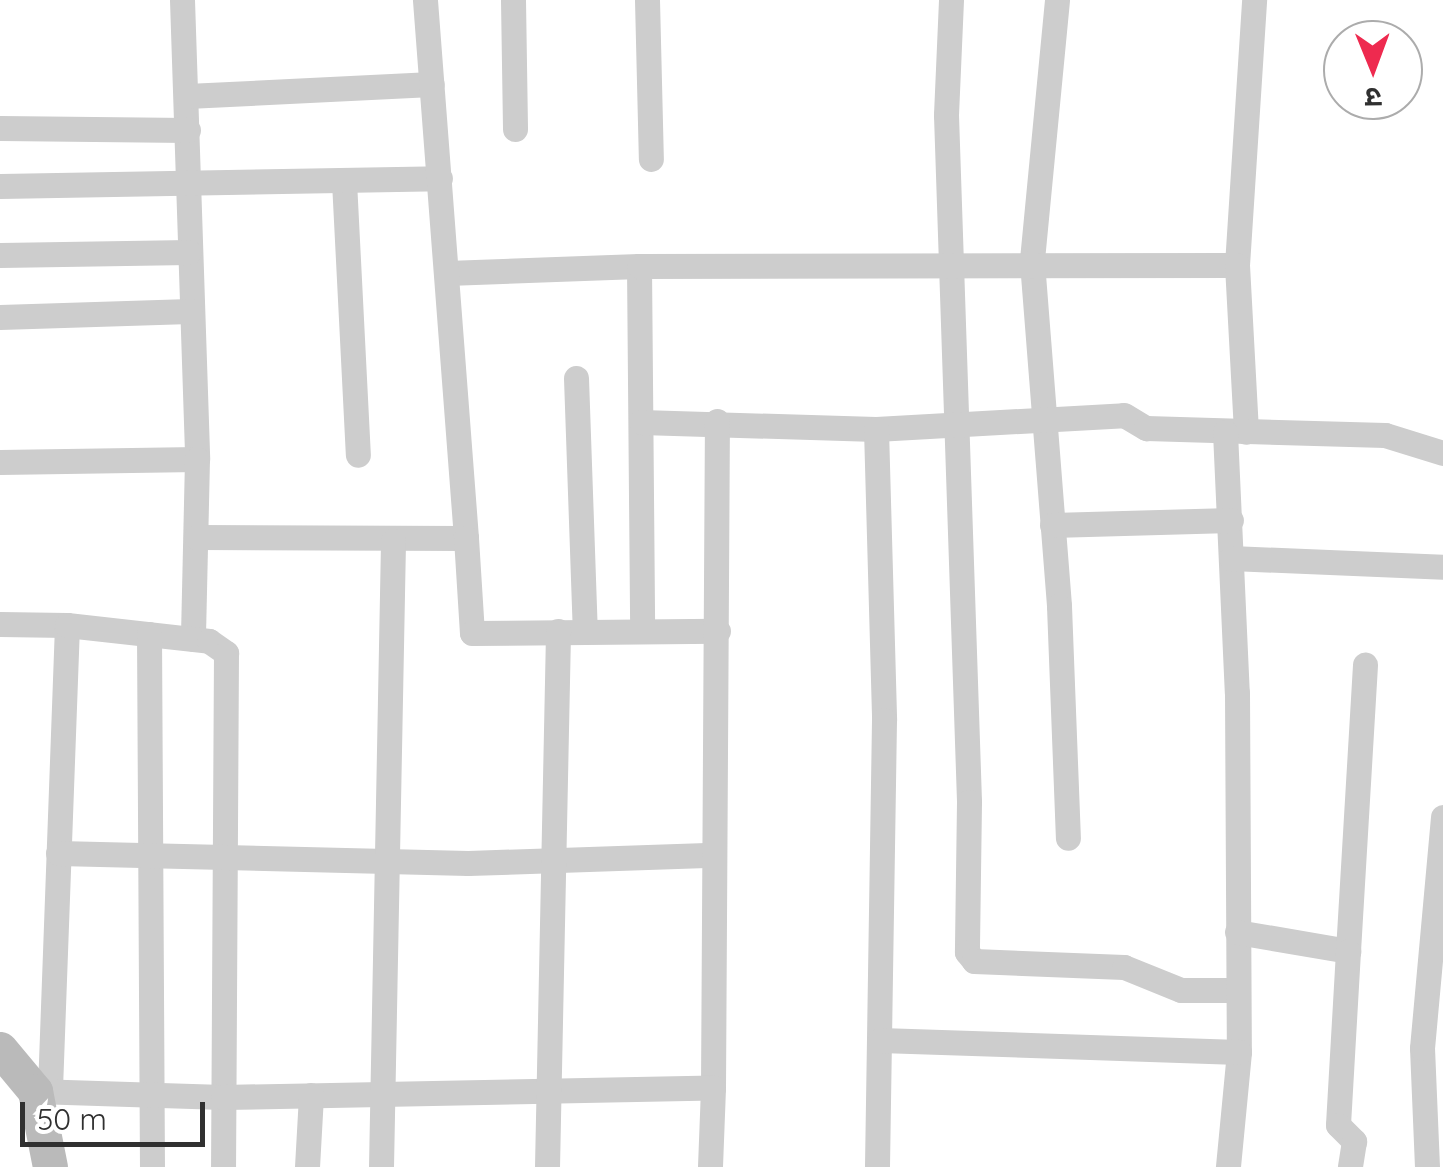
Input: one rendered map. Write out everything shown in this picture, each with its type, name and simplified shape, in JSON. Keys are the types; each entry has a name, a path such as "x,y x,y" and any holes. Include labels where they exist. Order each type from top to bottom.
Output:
{"street":[{"path":"182,0 197,458 193,639"},
{"path":"425,0 472,633 718,632"},
{"path":"513,0 516,129"},
{"path":"648,0 652,159"},
{"path":"951,0 952,427 969,958 1124,968 1181,990 1237,990"},
{"path":"1057,0 1032,262 1052,525 1068,838"},
{"path":"1228,1167 1240,1052 1231,520 1237,265 1254,0"},
{"path":"186,96 432,84"},
{"path":"0,128 188,130"},
{"path":"0,186 440,178"},
{"path":"344,181 358,455"},
{"path":"0,255 189,252"},
{"path":"447,274 639,266 1032,262 1237,265"},
{"path":"639,266 642,630"},
{"path":"0,317 190,311"},
{"path":"576,378 586,630"},
{"path":"640,422 717,421 876,429 1124,414 1146,428 1386,435 1443,453"},
{"path":"710,1167 714,1088 717,421"},
{"path":"876,429 884,720 877,1167"},
{"path":"0,462 197,458"},
{"path":"1052,525 1231,520"},
{"path":"196,538 466,538"},
{"path":"381,1167 392,540"},
{"path":"1231,558 1443,566"},
{"path":"0,624 67,625 193,639 220,645 227,661 220,855 223,1167"},
{"path":"50,1167 43,1091 67,625"},
{"path":"548,1167 558,631"},
{"path":"149,634 148,1094 152,1167"},
{"path":"1350,1167 1354,1141 1338,1128 1365,665"},
{"path":"1427,1167 1422,1048 1443,817"},
{"path":"58,853 556,861 714,855"},
{"path":"1237,932 1348,951"},
{"path":"880,1040 1240,1052"},
{"path":"1,1053 43,1091 223,1097 549,1087 714,1088"},
{"path":"307,1167 311,1095"}]}
